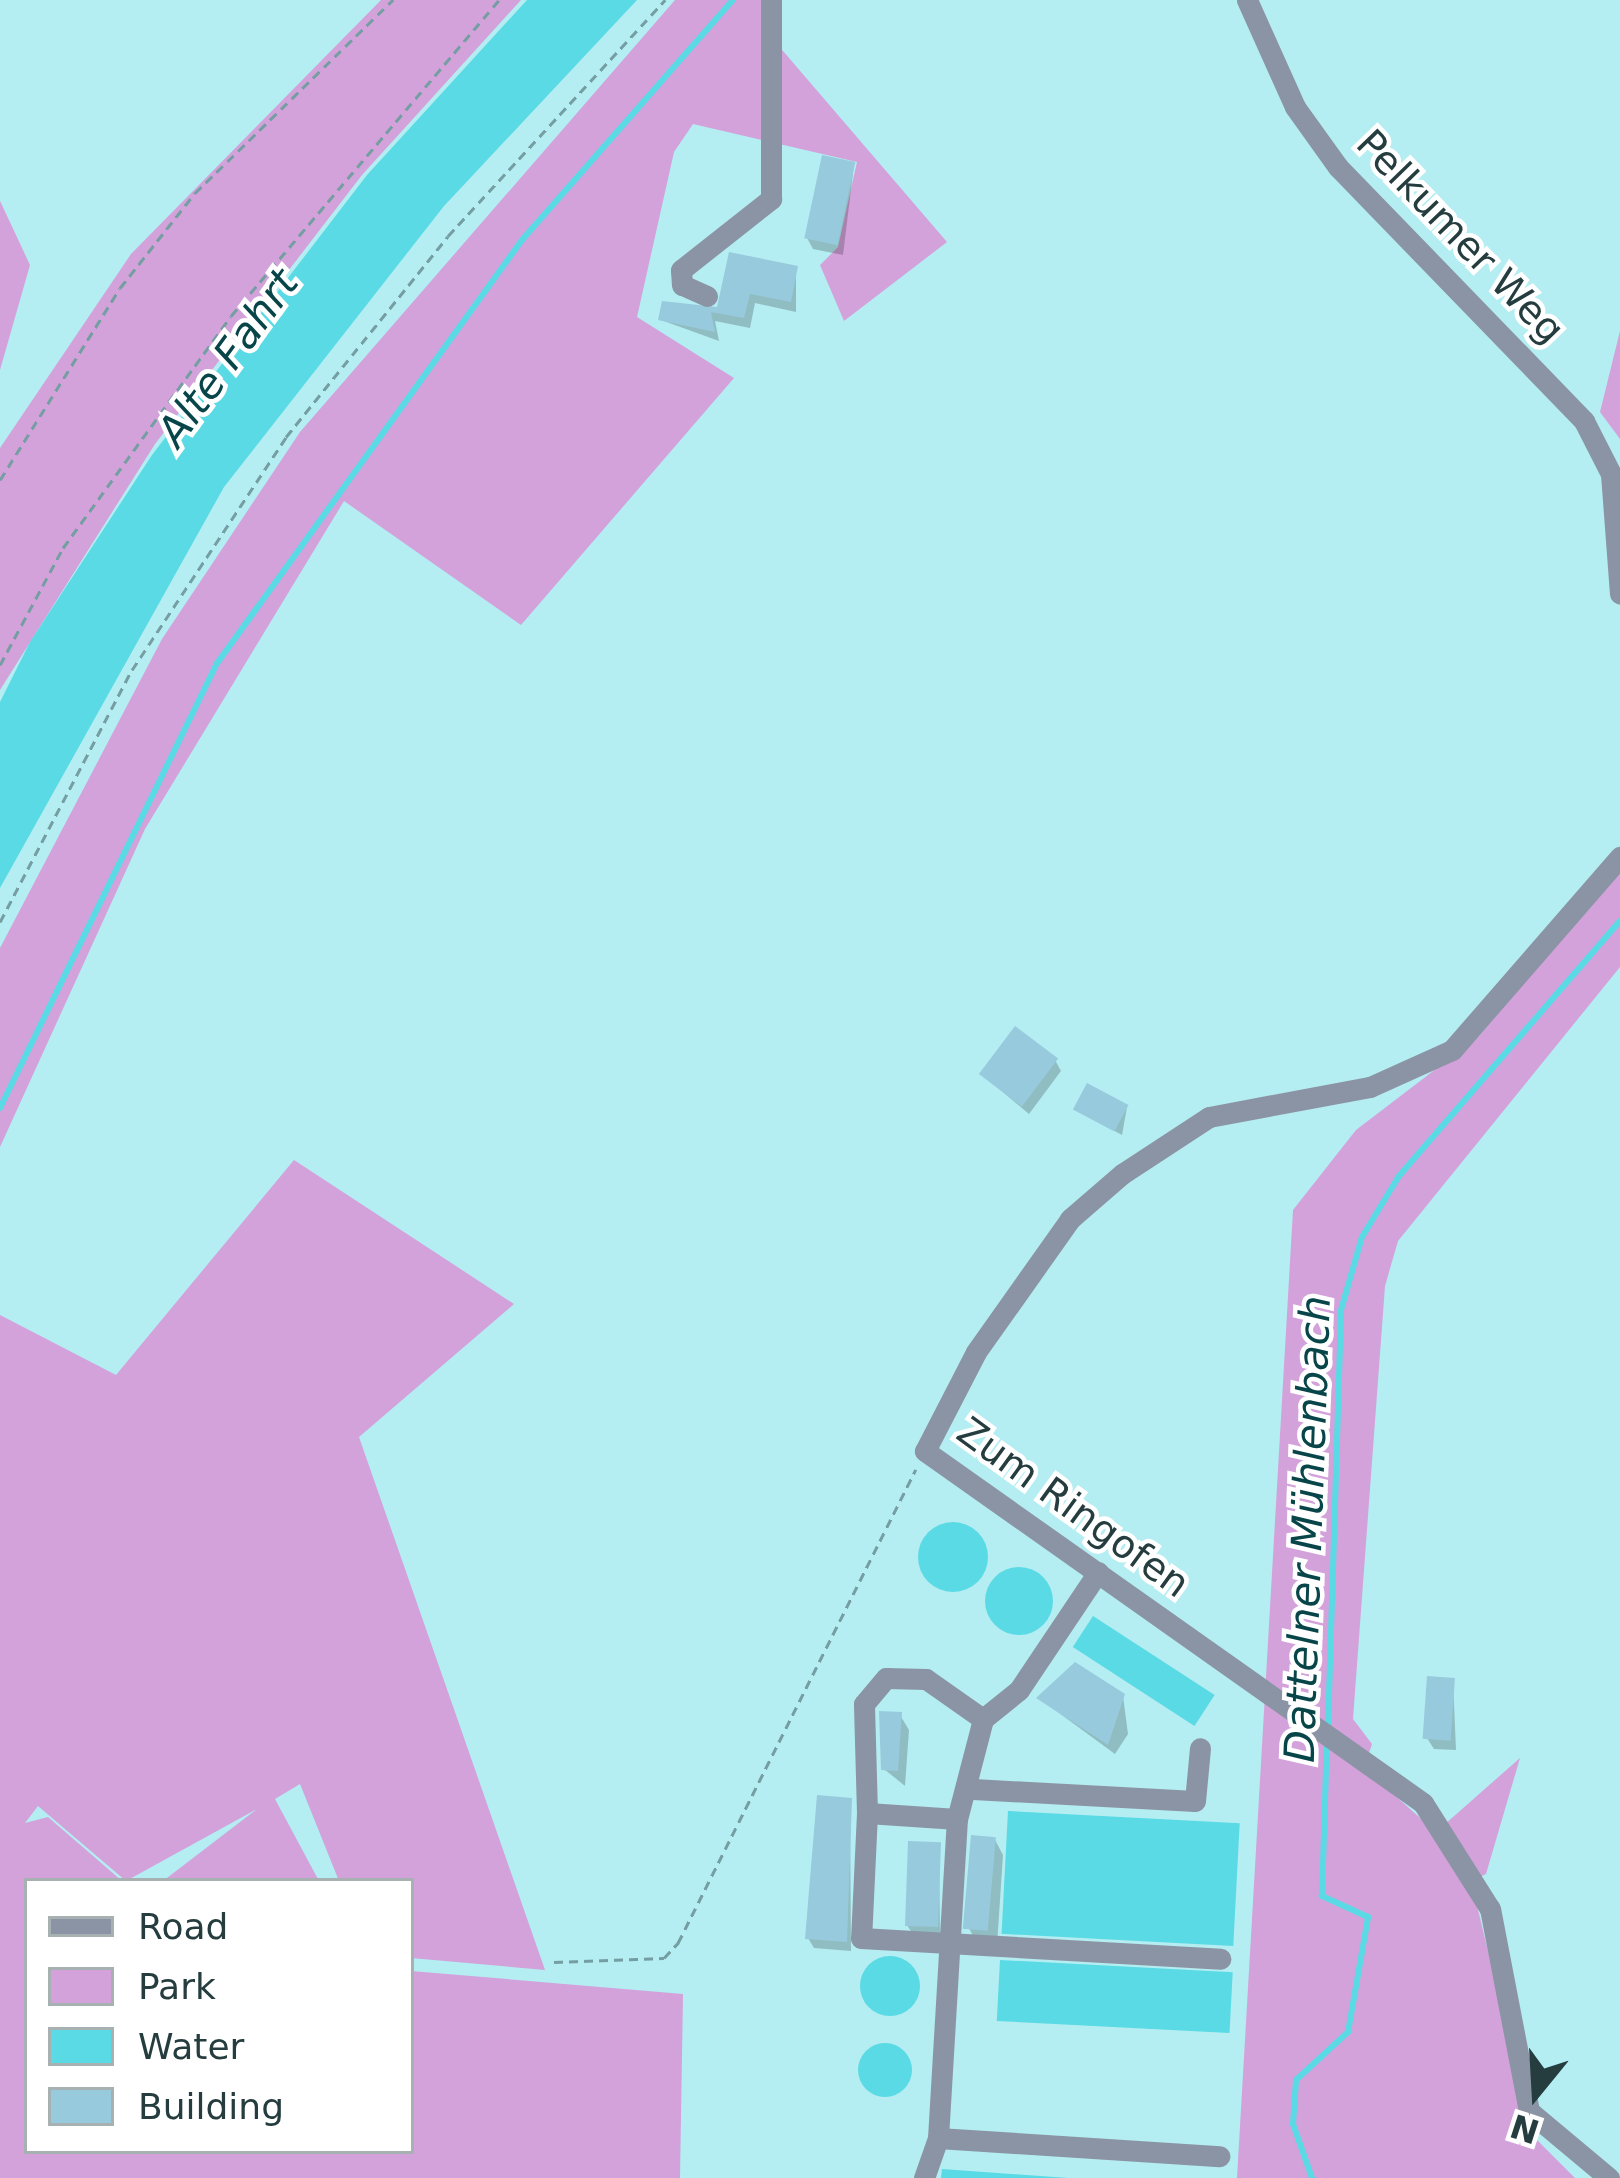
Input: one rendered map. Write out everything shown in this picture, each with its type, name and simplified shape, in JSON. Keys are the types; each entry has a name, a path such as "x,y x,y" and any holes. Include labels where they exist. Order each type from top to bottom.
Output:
{"street":[{"path":"707,296 682,285 681,270 768,212 776,58 771,0"},
{"name":"Pelkumer Weg","path":"1247,0 1337,167 1584,421 1610,474 1620,594"},
{"name":"Zum Ringofen","path":"1609,2178 1529,2111 1508,1967 1475,1876 1423,1803 1267,1688 925,1451 940,1408 1070,1219 1209,1118 1370,1088 1452,1050 1620,857"},
{"path":"925,2178 938,2138 957,1820 973,1790 983,1719 1019,1690 1098,1572"},
{"path":"983,1719 926,1679 886,1678 864,1704 868,1813 862,1938 1220,1959"},
{"path":"973,1790 1196,1801 1200,1748"},
{"path":"868,1813 957,1820"},
{"path":"938,2138 1219,2156"}],"path":[{"path":"0,480 120,288 195,194 393,0"},
{"path":"0,665 63,548 231,316 499,0"},
{"path":"0,922 132,670 286,437 448,236 665,0"},
{"path":"554,1962 664,1958 678,1943 925,1451"}],"green space":[{"path":"381,0 521,0 362,175 155,444 0,690 0,448 131,254"},
{"path":"675,0 771,0 777,44 947,242 844,321 820,265 838,247 857,162 693,124 674,152 637,317 734,378 521,625 344,501 145,829 0,1147 0,948 162,639 300,432"},
{"path":"0,201 30,265 0,370"},
{"path":"1620,331 1620,439 1600,412"},
{"path":"1620,869 1620,967 1398,1241 1385,1286 1353,1719 1372,1744 1364,1768 1436,1832 1520,1758 1486,1874 1471,1881 1533,2136 1575,2178 1237,2178 1293,1210 1356,1130 1479,1036"},
{"path":"294,1160 514,1304 359,1437 545,1970 414,1958 414,1878 338,1878 300,1784 275,1799 317,1878 167,1878 257,1809 131,1878 122,1878 38,1806 25,1823 48,1817 119,1878 24,1878 24,2154 414,2154 414,1971 683,1994 680,2178 0,2178 0,1315 116,1375"}],"water":[{"name":"Alte Fahrt","path":"527,0 637,0 444,206 224,487 0,888 0,702 30,642 152,455 367,175"},
{"path":"953,1522 978,1532 988,1557 978,1582 953,1592 928,1582 918,1557 928,1532"},
{"path":"1019,1567 1043,1577 1053,1601 1043,1625 1019,1635 995,1625 985,1601 995,1577"},
{"path":"1093,1616 1215,1695 1194,1726 1073,1647"},
{"path":"1008,1811 1240,1823 1233,1946 1002,1934"},
{"path":"890,1956 912,1964 920,1986 912,2008 890,2016 868,2008 860,1986 868,1964"},
{"path":"1000,1960 1233,1972 1229,2033 997,2021"},
{"path":"885,2043 904,2051 912,2070 904,2089 885,2097 866,2089 858,2070 866,2051"},
{"path":"942,2169 1068,2178 941,2178"}],"building":[{"path":"822,155 855,162 838,245 804,238"},
{"path":"729,252 798,266 791,302 750,294 744,318 711,312 715,332 658,320 662,301 717,307"},
{"path":"1015,1026 1058,1058 1022,1106 979,1074"},
{"path":"1087,1083 1128,1105 1114,1132 1073,1109"},
{"path":"1075,1662 1125,1694 1108,1745 1036,1698"},
{"path":"1427,1676 1455,1678 1451,1741 1423,1739"},
{"path":"879,1711 902,1712 898,1771 881,1770"},
{"path":"817,1795 852,1798 847,1942 805,1939"},
{"path":"971,1835 996,1837 988,1931 963,1929"},
{"path":"908,1841 941,1842 938,1927 905,1926"}],"waterway":[{"path":"0,1108 218,662 522,240 733,0"},
{"name":"Dattelner Mühlenbach","path":"1328,1727 1341,1310 1362,1237 1399,1176 1620,921"},
{"name":"Dattelner Mühlenbach","path":"1312,2178 1293,2124 1296,2080 1348,2032 1368,1917 1322,1896 1327,1740"}]}
